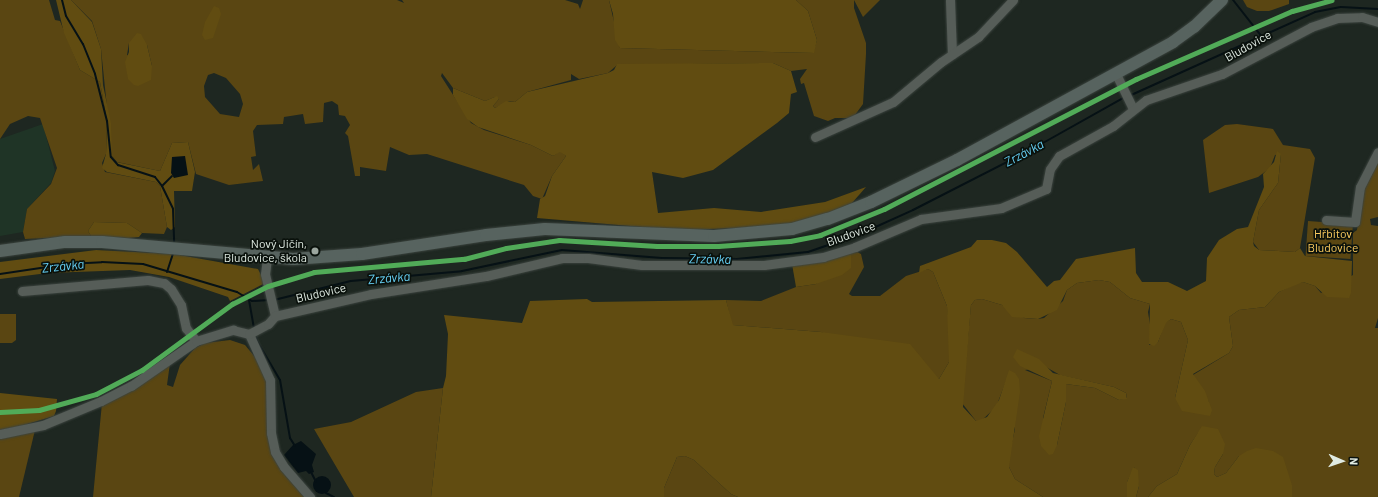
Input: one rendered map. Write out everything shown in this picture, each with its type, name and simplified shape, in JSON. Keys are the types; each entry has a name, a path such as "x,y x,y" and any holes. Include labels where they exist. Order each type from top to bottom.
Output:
{"main road":[{"path":"0,251 65,242 102,242 267,258 348,255 486,235 545,229 714,236 792,229 828,220 905,186 1116,74 1184,34 1222,0"}],"street":[{"path":"950,0 952,54"},
{"path":"815,137 882,109 952,54 978,37 1013,0"},
{"name":"Bludovice","path":"249,334 268,324 275,313 371,294 486,276 562,258 588,258 642,265 764,265 823,257 855,247 921,219 1001,208 1046,189 1050,168 1059,156 1113,126 1126,117 1132,106 1222,74 1311,26 1337,18 1362,17 1378,22"},
{"path":"1116,74 1132,106"},
{"path":"1326,220 1355,222 1360,187 1378,152"},
{"path":"267,258 265,271 275,313"},
{"path":"22,291 148,280 164,283 171,289 181,305 186,328 196,341"},
{"path":"0,434 43,425 101,401 131,386 196,341 233,330 249,334 270,380 271,433 275,452 284,467 310,497"}],"shaded area":[{"path":"56,0 71,0 92,22 101,49 103,85 111,123 112,156 116,162 160,171 172,143 188,142 195,172 192,191 174,191 175,227 171,230 167,227 160,186 156,182 107,172 102,168 106,154 107,121 100,82 80,70 64,33"},
{"path":"609,0 796,0 808,11 817,40 814,53 620,48 615,40 613,14"},
{"path":"214,6 219,8 221,14 213,38 205,40 202,35 205,22"},
{"path":"137,33 141,34 147,45 152,66 151,80 138,86 134,85 128,79 125,62 129,52 129,43"},
{"path":"773,63 791,71 797,92 791,94 789,113 713,170 683,178 652,172 658,213 714,208 761,212 825,202 866,187 852,203 818,218 775,227 677,230 537,218 540,199 545,196 552,176 566,156 560,152 553,156 531,145 478,127 467,119 453,95 453,88 485,101 497,96 499,99 493,106 495,108 506,101 515,102 527,92 608,73 614,70 617,64"},
{"path":"43,124 55,171 51,183 27,209 23,232 0,236 0,139"},
{"path":"1277,151 1281,154 1278,183 1259,210 1253,242 1254,246 1259,250 1295,252 1300,248 1305,256 1352,261 1351,293 1349,298 1327,297 1315,286 1303,282 1279,292 1265,307 1239,310 1229,317 1233,346 1229,353 1193,374 1205,391 1212,410 1210,416 1182,411 1175,398 1188,340 1181,322 1171,319 1166,323 1158,342 1154,346 1149,344 1150,304 1130,298 1110,282 1099,280 1077,283 1067,290 1057,310 1038,319 1012,317 1002,305 982,299 975,300 971,305 963,407 976,421 987,417 999,400 1009,370 1015,373 1019,379 1020,392 1009,467 1015,479 1043,497 738,497 731,494 694,460 685,456 677,457 664,488 664,497 431,497 443,388 446,376 448,334 444,315 522,323 530,301 587,299 592,302 726,300 733,325 821,332 910,344 939,379 949,362 947,306 933,272 928,269 919,273 920,266 971,247 977,240 992,240 1006,243 1017,252 1047,287 1054,281 1060,280 1076,259 1135,248 1136,273 1142,282 1168,282 1187,291 1206,281 1207,258 1219,240 1237,229 1248,227 1264,187 1263,174 1274,162"},
{"path":"185,156 188,175 174,178 171,173 172,157"},
{"path":"94,222 127,223 142,233 139,237 128,238 91,236 88,231"},
{"path":"96,250 174,254 258,269 265,283 230,301 228,297 169,277 130,270 48,273 0,279 0,262"},
{"path":"851,253 851,268 842,275 816,284 796,287 792,264"},
{"path":"1017,349 1039,359 1053,373 1114,387 1126,393 1127,399 1119,400 1095,388 1066,384 1066,402 1057,445 1053,454 1049,455 1041,446 1039,436 1052,381 1020,366 1013,357"},
{"path":"0,393 57,399 56,411 54,416 17,427 0,430"},
{"path":"1202,426 1218,429 1225,444 1223,454 1215,467 1214,474 1217,477 1226,473 1239,456 1247,451 1256,448 1273,451 1283,457 1292,485 1292,497 1148,497 1157,486 1177,474 1190,445"},
{"path":"301,441 316,454 312,465 314,472 309,474 306,471 298,473 284,455 293,445"},
{"path":"1133,467 1138,470 1139,486 1136,497 1127,497 1127,482"},
{"path":"322,476 328,479 331,485 328,491 322,494 316,491 313,485 316,479"}],"green space":[{"path":"0,0 49,0 55,20 60,21 80,70 100,82 107,121 106,154 102,163 105,172 156,182 160,186 167,227 164,234 142,233 127,223 94,222 88,231 91,236 25,239 23,232 27,209 51,184 57,168 40,118 28,116 10,124 0,139"},
{"path":"71,0 397,0 404,3 402,0 565,0 578,4 580,9 583,0 609,0 620,48 813,53 817,40 808,11 796,0 854,0 854,8 866,43 863,104 855,115 850,118 835,118 828,121 814,116 804,83 801,84 800,79 807,69 791,71 773,63 617,65 608,73 579,79 571,74 571,80 527,92 515,102 509,101 495,108 493,106 499,99 495,97 485,101 453,88 442,73 441,76 471,123 484,130 531,145 553,156 560,151 566,156 552,176 542,199 533,196 524,185 427,154 409,155 390,147 386,171 360,167 360,176 355,176 348,136 345,133 350,125 345,116 339,115 338,105 332,101 324,103 323,122 305,124 303,114 284,117 283,124 257,125 253,131 256,156 251,157 253,170 259,164 263,181 229,185 196,174 188,142 172,143 160,171 117,162 112,156 101,49 92,21","holes":["129,43 147,45 152,66 127,55","214,73 226,78 240,94 243,104 239,117 220,114 205,97 204,86 208,75"]},
{"path":"854,0 880,0 863,17"},
{"path":"1243,0 1289,0 1289,4 1269,11 1257,11 1247,7"},
{"path":"1237,124 1273,129 1283,145 1310,149 1315,158 1300,248 1295,252 1259,250 1253,242 1259,210 1278,183 1281,154 1275,155 1270,168 1258,177 1209,193 1203,140 1225,125"},
{"path":"1378,160 1378,217 1370,219 1371,225 1378,226 1378,318 1375,328 1378,328 1378,497 1292,497 1292,485 1239,456 1226,473 1217,477 1214,474 1215,467 1223,454 1198,433 1190,445 1177,474 1157,486 1148,497 1136,497 1139,486 1134,467 1127,482 1127,497 1043,497 1015,479 1009,467 1009,456 1015,429 1006,381 996,407 981,421 976,421 962,403 971,305 975,300 982,299 1002,305 1024,318 1038,319 1044,318 1063,301 1067,290 1077,283 1099,280 1110,282 1130,298 1150,304 1148,312 1151,331 1149,345 1158,342 1165,323 1171,319 1181,322 1188,340 1175,398 1209,402 1193,375 1229,353 1233,346 1229,317 1239,310 1265,307 1279,292 1297,283 1303,282 1315,286 1321,293 1353,275 1353,233 1357,230 1362,193","holes":["1046,367 1060,375 1114,387 1126,393 1127,398 1119,400 1095,388 1066,384 1066,402 1057,445 1043,418 1052,381 1025,370"]},
{"name":"Hřbitov Bludovice","path":"1308,221 1353,224 1350,259 1306,256"},
{"path":"857,252 861,254 864,267 849,294 852,296 880,296 906,276 928,269 933,272 947,306 949,325 949,362 939,379 821,332 732,325 726,300 761,301 796,287 816,284 851,253"},
{"path":"0,314 16,314 16,340 12,343 0,343"},
{"path":"230,340 245,345 255,357 267,382 268,435 307,497 93,497 102,403 170,363 167,385 173,387 180,365 195,348 205,343"},
{"path":"443,388 431,497 354,497 314,429 351,422 416,392"},
{"path":"35,430 19,497 0,497 0,438"},
{"path":"685,456 694,460 731,494 738,497 664,497 664,488 677,457"}],"waterway":[{"path":"62,0 66,16 83,44 95,74 107,121 111,157 118,165 155,177 162,186 173,209 174,245"},
{"path":"1233,0 1262,37"},
{"name":"Zrzávka","path":"1129,96 1315,12 1341,7 1378,9"},
{"name":"Zrzávka","path":"274,300 351,281 462,271 562,250 662,258 737,259 808,252 860,234 913,210 1034,148 1125,97"},
{"path":"162,186 172,176"},
{"path":"167,272 173,253"},
{"name":"Zrzávka","path":"0,274 67,264 102,262 143,264 237,292 252,301 269,300"},
{"path":"249,300 254,329"},
{"path":"255,333 257,341 280,380 290,438 295,446"},
{"path":"311,472 316,482"},
{"path":"326,493 334,497"}],"cycle path":[{"path":"0,412 39,410 96,394 142,370 232,304 268,286 314,272 464,259 506,248 559,240 657,246 718,246 790,241 820,235 884,209 1136,79 1292,11 1332,0"}],"place":[{"name":"Nový Jičín, Bludovice, škola","path":"315,251"}]}
